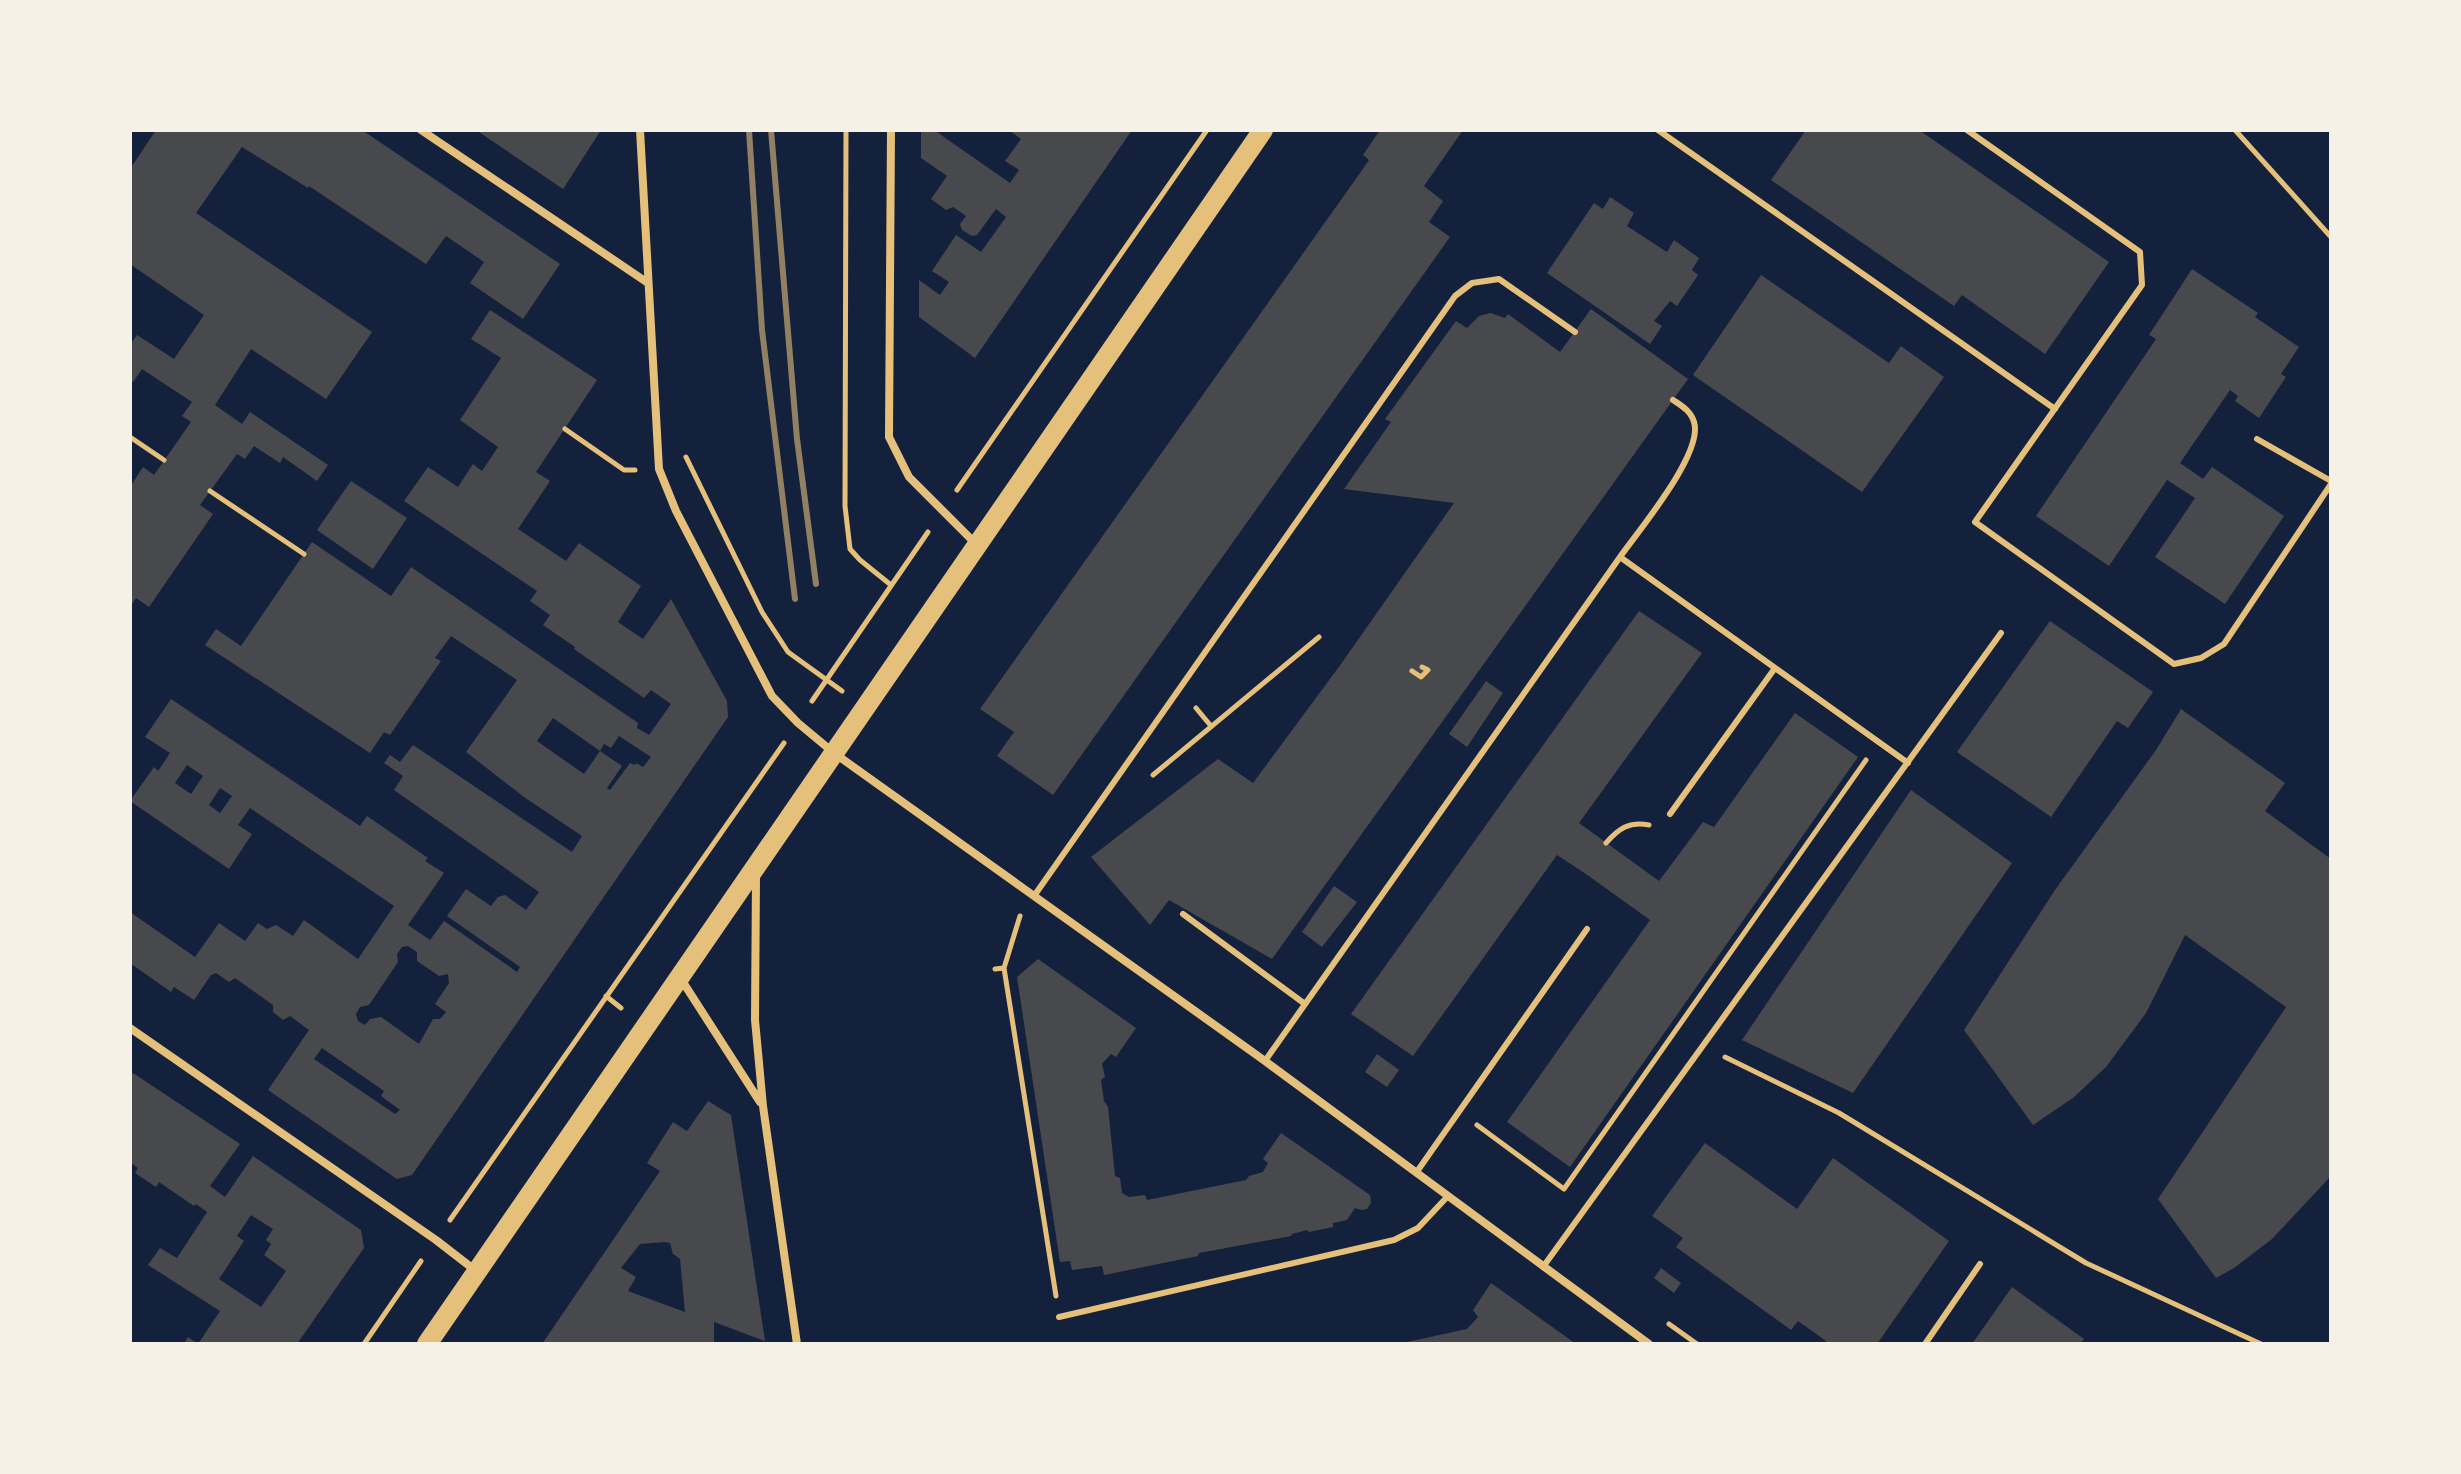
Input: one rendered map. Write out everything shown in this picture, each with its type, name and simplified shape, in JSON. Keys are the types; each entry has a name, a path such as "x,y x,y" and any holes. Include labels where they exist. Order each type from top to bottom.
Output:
{"main road":[{"path":"427,1344 1263,130"}],"street":[{"path":"421,130 648,283"},
{"path":"640,130 659,469 676,511 772,696 834,753 1265,1061 1649,1344"},
{"path":"891,130 889,437 909,477 977,546"},
{"path":"756,866 754,1003 763,1106 797,1344"},
{"path":"679,977 763,1106"},
{"path":"130,1028 436,1240 476,1272"}],"lane":[{"path":"1658,130 2055,409"},
{"path":"1967,130 2140,252 2142,285 1975,522 2174,664 2201,658 2224,644 2331,482 2257,439"},
{"path":"1034,896 1455,296 1472,283 1499,279 1575,332"},
{"path":"1265,1061 1691,452 1695,423 1689,411 1673,400"},
{"path":"1620,557 1908,763"},
{"path":"1543,1267 2001,633"},
{"path":"1670,814 1775,668"},
{"path":"1183,914 1305,1004"},
{"path":"1416,1173 1587,929"},
{"path":"1059,1317 1394,1240 1418,1228 1448,1196"},
{"path":"1925,1344 1980,1264"}],"path":[{"path":"846,130 845,506 850,549 891,585"},
{"path":"2235,130 2331,237"},
{"path":"565,429 624,470 659,469"},
{"path":"130,437 164,460"},
{"path":"682,448 762,612 788,652 826,680"},
{"path":"210,491 304,554"},
{"path":"1143,783 1319,637"},
{"path":"1412,671 1421,677 1428,670 1422,667"},
{"path":"1459,1112 1564,1189 1878,742"},
{"path":"1606,843 1617,831 1631,823 1658,829 1670,814"},
{"path":"1034,896 1017,921 1004,968 1059,1317"},
{"path":"995,969 1004,968"},
{"path":"1703,1046 1839,1113 2086,1263 2261,1344"}],"building":[{"path":"156,130 362,130 560,264 523,319 470,283 484,262 446,236 426,264 309,186 242,147 196,213 372,332 326,399 251,349 215,405 242,424 250,412 328,465 317,481 283,457 280,463 254,446 245,459 237,454 200,505 213,514 149,607 136,598 130,607 130,487 143,467 154,475 191,422 182,416 192,402 142,369 133,382 130,380 130,345 137,335 174,359 204,315 130,264 130,169"},
{"path":"476,130 601,130 563,189"},
{"path":"921,130 934,130 1010,183 1019,170 1005,161 1021,139 1009,130 1132,130 975,358 919,317 919,280 940,295 949,282 932,271 956,235 981,252 1006,217 996,209 977,235 972,236 962,230 960,224 966,216 953,207 946,210 931,199 947,176 921,158"},
{"path":"1380,130 1463,130 1424,186 1443,201 1429,222 1450,237 1053,795 997,756 1014,732 980,709 1369,160 1363,155"},
{"path":"1806,130 1919,130 2109,262 2045,354 1962,295 1954,306 1771,180"},
{"path":"1610,197 1634,213 1627,226 1667,252 1674,240 1699,258 1692,270 1698,275 1677,306 1670,301 1654,321 1662,326 1650,344 1547,273 1594,203 1603,209"},
{"path":"2192,269 2258,313 2255,317 2299,347 2281,374 2286,377 2259,418 2235,401 2238,396 2230,390 2180,463 2203,479 2212,467 2284,516 2225,604 2155,557 2195,498 2167,480 2109,566 2036,516 2156,339 2149,335"},
{"path":"1761,275 1889,363 1901,346 1944,377 1862,492 1693,375"},
{"path":"1591,309 1688,379 1673,400 1272,959 1169,900 1150,925 1091,857 1218,759 1253,783 1454,503 1344,489 1391,422 1385,419 1456,321 1467,328 1479,316 1490,313 1505,318 1508,314 1560,352"},
{"path":"490,310 597,380 536,472 550,481 518,529 566,561 579,543 641,586 618,622 643,639 671,599 727,701 728,717 412,1175 397,1179 268,1090 309,1030 290,1016 283,1020 273,1012 273,1005 235,978 229,982 216,973 211,975 194,1000 174,987 171,992 130,963 130,912 195,957 219,923 245,941 258,923 267,929 276,925 293,936 304,920 358,959 394,906 250,808 238,825 252,834 229,869 130,801 154,767 158,771 170,753 145,737 171,699 360,826 367,816 428,858 425,861 444,873 408,925 430,940 444,921 517,972 520,967 447,916 466,889 491,906 498,897 505,895 526,910 539,892 394,790 403,776 384,763 390,755 400,762 413,745 572,852 582,836 524,797 466,752 517,680 451,636 435,658 441,661 390,735 384,732 370,753 205,645 216,629 241,646 312,542 391,596 411,567 638,723 637,728 649,735 671,704 651,690 644,698 574,649 543,625 550,615 530,601 537,591 404,501 428,467 458,487 473,464 482,471 498,447 460,420 501,358 471,339","holes":["553,718 600,751 584,774 537,741","619,736 651,757 643,767 630,763 610,790 607,788 622,766 600,751 604,744 611,748","187,765 203,776 191,794 175,783","220,788 232,796 220,813 209,805","408,946 417,952 417,961 439,976 448,974 449,983 435,1004 446,1012 440,1019 433,1019 419,1044 381,1017 370,1019 365,1025 358,1021 356,1014 360,1007 369,1005 398,962 397,954 402,947","322,1048 384,1091 381,1096 400,1110 395,1114 314,1059"]},
{"path":"351,481 407,518 373,569 317,530"},
{"path":"1639,611 1702,653 1579,823 1659,881 1703,822 1714,827 1795,713 1858,757 1570,1167 1507,1122 1650,920 1586,874 1557,855 1413,1056 1351,1014"},
{"path":"2050,621 2153,692 2128,728 2117,721 2051,817 1957,752"},
{"path":"1486,681 1503,693 1467,747 1449,734"},
{"path":"2181,709 2285,783 2265,811 2331,859 2331,1176 2272,1239 2216,1278 2158,1199 2286,1007 2185,935 2146,1013 2106,1067 2073,1098 2033,1125 1964,1030 2055,890 2156,750"},
{"path":"1911,790 2012,863 1853,1093 1742,1040"},
{"path":"1334,886 1357,902 1322,947 1302,932"},
{"path":"1038,959 1136,1028 1116,1057 1111,1054 1102,1064 1105,1077 1101,1080 1108,1107 1115,1176 1120,1178 1122,1193 1129,1197 1145,1195 1147,1200 1246,1180 1263,1172 1268,1163 1263,1159 1281,1133 1370,1195 1371,1203 1367,1209 1355,1208 1347,1220 1333,1223 1333,1227 1104,1275 1102,1266 1072,1270 1070,1261 1060,1262 1017,977"},
{"path":"1377,1054 1399,1070 1387,1087 1365,1072"},
{"path":"133,1073 240,1144 210,1186 225,1197 253,1156 361,1230 364,1248 297,1344 198,1344 220,1311 148,1265 160,1248 177,1258 207,1212 159,1182 156,1187 135,1173 138,1168 130,1162 130,1078","holes":["251,1215 273,1229 266,1240 271,1244 264,1255 286,1271 261,1307 219,1279 244,1241 237,1236"]},
{"path":"708,1101 731,1115 765,1341 714,1322 714,1344 542,1344 660,1171 647,1163 673,1122 687,1131","holes":["670,1243 673,1254 680,1259 685,1312 628,1291 636,1277 621,1268 640,1244"]},
{"path":"1705,1143 1797,1209 1833,1158 1949,1241 1877,1344 1825,1344 1826,1341 1798,1321 1791,1330 1676,1247 1683,1238 1652,1216"},
{"path":"1661,1268 1681,1283 1674,1293 1654,1278"},
{"path":"1491,1283 1576,1344 1398,1344 1467,1329 1478,1317 1473,1310"},
{"path":"2012,1287 2084,1339 2080,1344 1972,1344"},
{"path":"188,1337 198,1344 184,1344"}],"railway":[{"path":"749,130 762,330 795,599"},
{"path":"771,130 797,439 816,584"}]}
